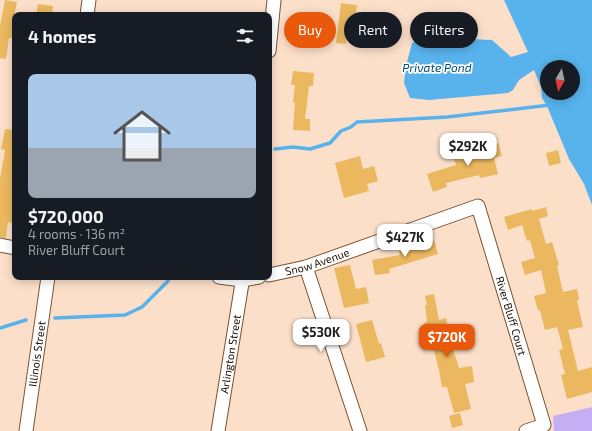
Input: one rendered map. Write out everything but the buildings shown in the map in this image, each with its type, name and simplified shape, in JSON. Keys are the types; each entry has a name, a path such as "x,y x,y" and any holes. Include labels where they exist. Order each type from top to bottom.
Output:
{"street":[{"path":"87,12 89,0"},
{"path":"272,20 274,0"},
{"name":"Snow Avenue","path":"272,274 306,267 478,206"},
{"name":"River Bluff Court","path":"478,206 544,425 526,431"},
{"path":"0,245 12,247"},
{"path":"306,267 360,431"},
{"name":"Illinois Street","path":"26,431 48,280"},
{"name":"Arlington Street","path":"218,431 242,280"}],"shaded area":[{"path":"592,407 592,431 554,431 553,416"}],"water":[{"name":"Private Pond","path":"504,0 592,0 592,205 584,184 569,159 543,100 580,100 580,60 540,60 540,85 534,70 519,80 513,90 508,93 429,100 410,98 404,83 406,66 411,48 478,48 478,39 492,40 511,57 528,52"}],"waterway":[{"path":"275,149 293,147 310,149 330,143 341,131 351,127 357,122 447,117 550,105"},
{"path":"55,318 125,315 142,307 168,281"},
{"path":"0,328 26,320"}]}
